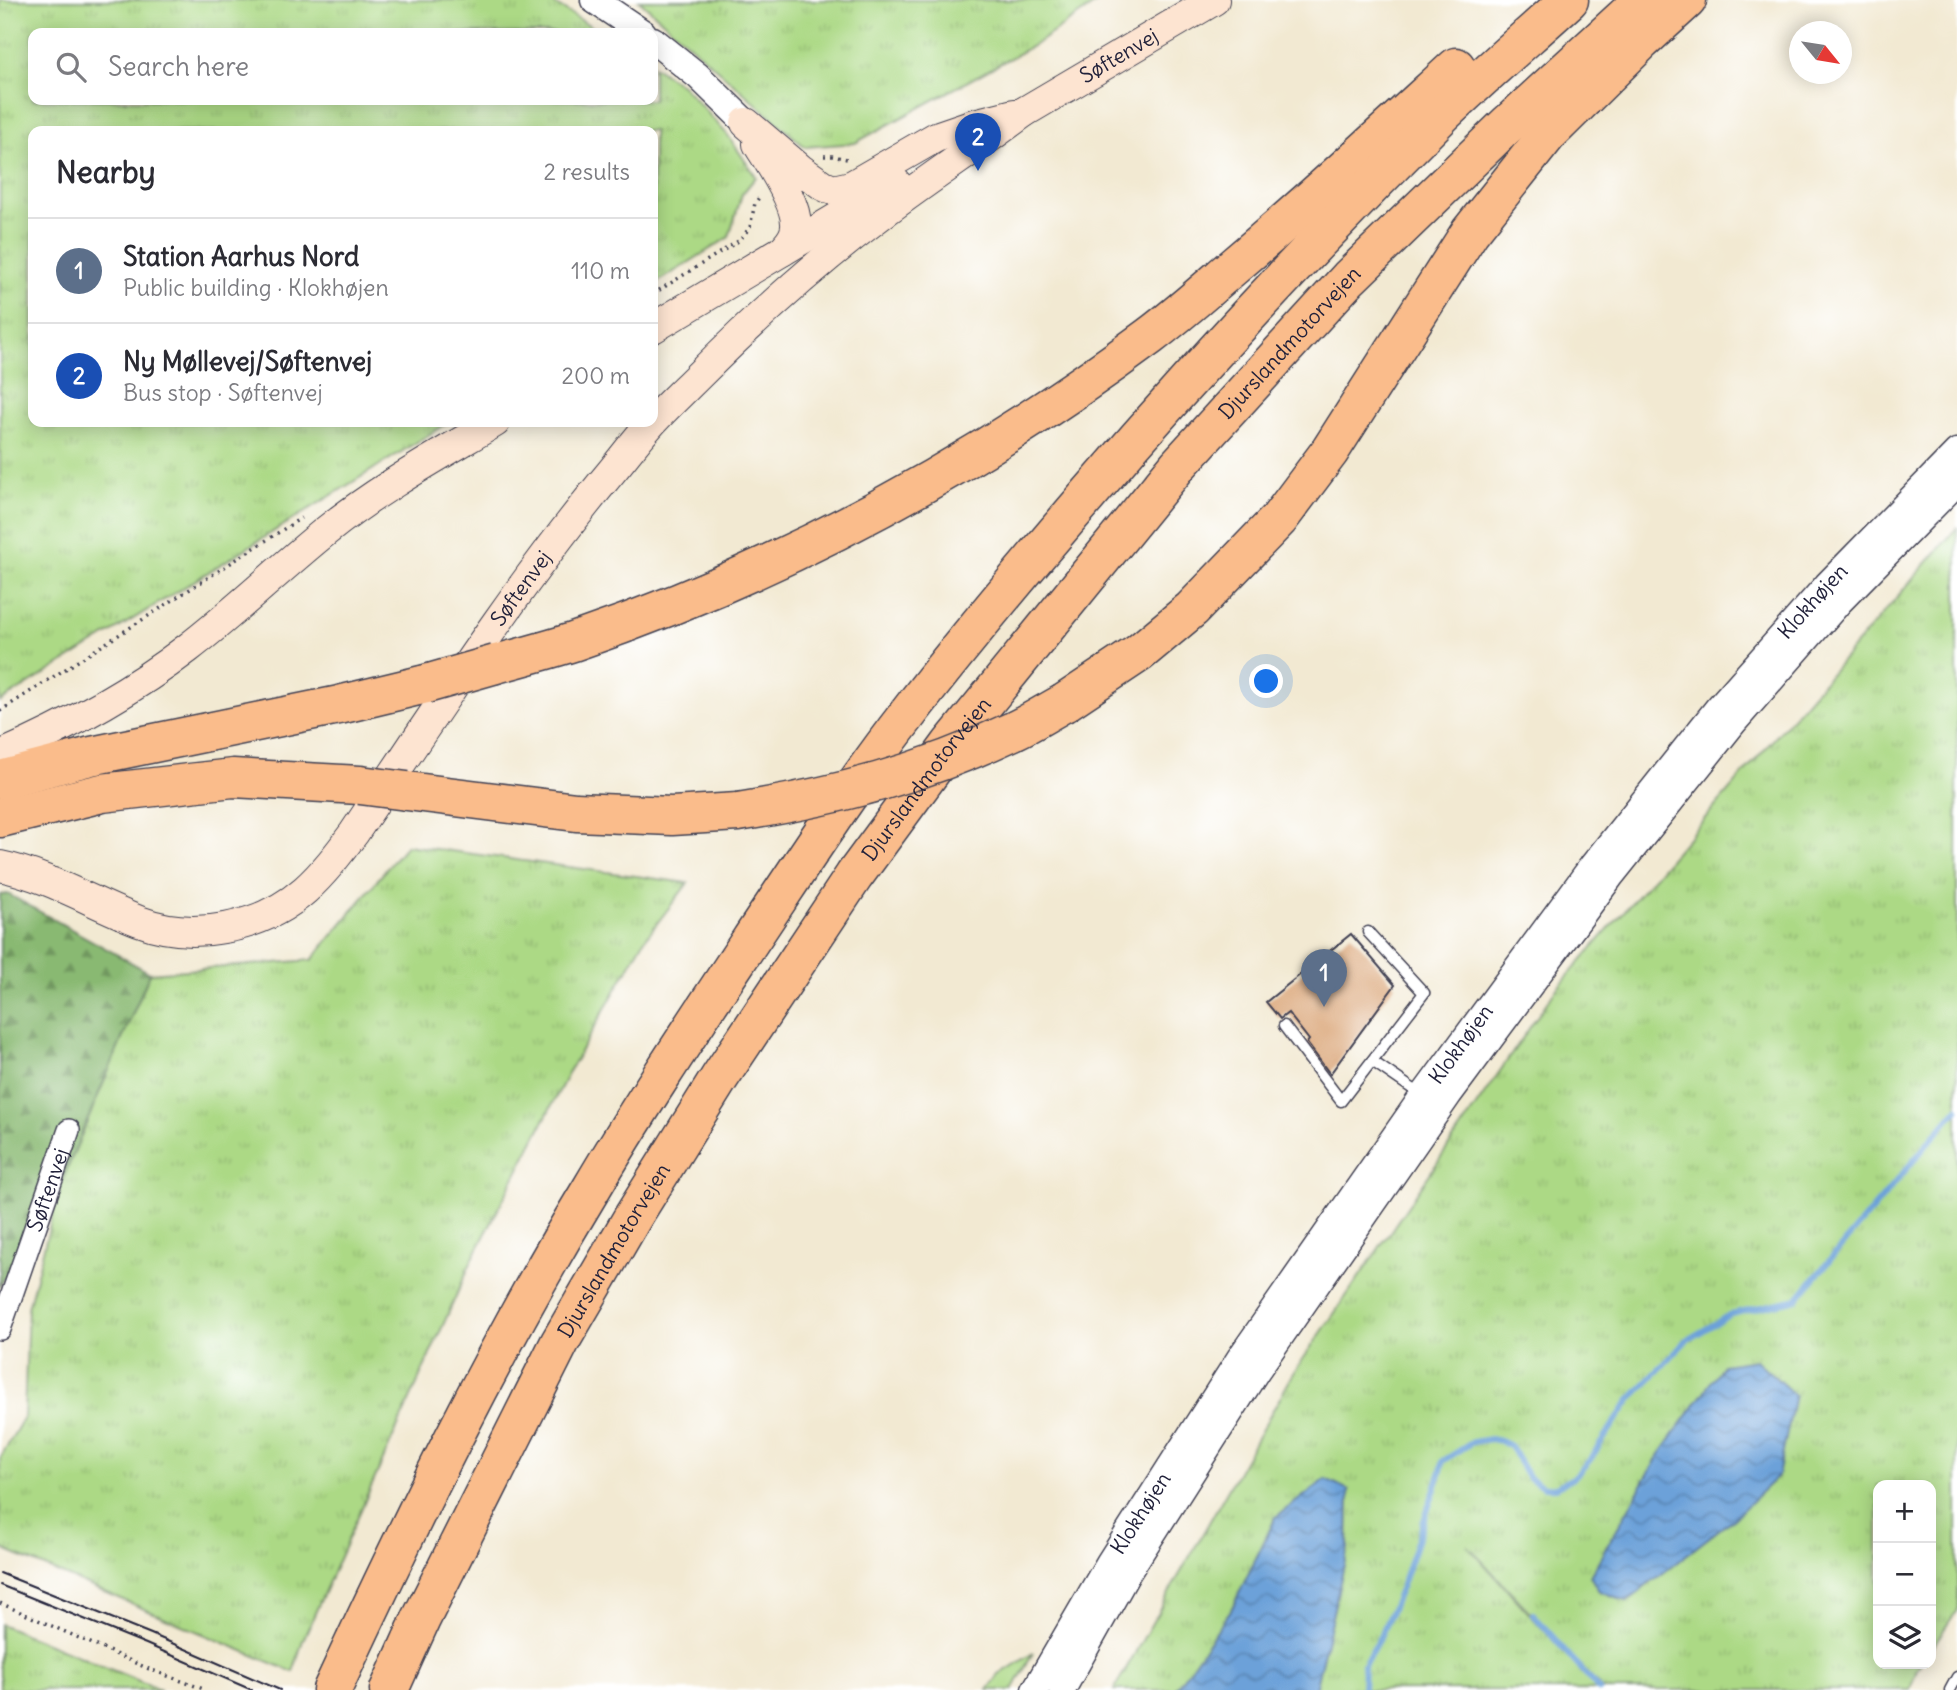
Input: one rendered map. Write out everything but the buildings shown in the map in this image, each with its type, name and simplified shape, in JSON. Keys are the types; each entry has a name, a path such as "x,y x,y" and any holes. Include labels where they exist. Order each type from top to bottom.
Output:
{"highway":[{"path":"0,780 91,756 339,705 496,664 582,639 724,584 803,548 883,507 991,445 1151,335 1268,238 1531,0"},
{"path":"332,1690 444,1458 517,1318 589,1192 672,1059 797,871 905,717 1030,562 1149,423 1297,262 1447,111 1569,0"},
{"name":"Djurslandmotorvejen","path":"388,1690 560,1342 634,1215 720,1077 854,876 951,744 1179,464 1349,278 1509,123 1643,0"},
{"path":"0,818 102,793 233,778 360,785 576,812 672,816 738,812 851,791 933,765 1015,731 1139,653 1192,609 1279,519 1330,451 1470,232 1547,135 1687,0"}],"main road":[{"name":"Søftenvej","path":"658,325 977,134 1024,112 1214,0"},
{"name":"Søftenvej","path":"658,416 752,322 824,260 875,219 1024,112"},
{"path":"746,123 800,169 833,190 851,186 936,137 974,124 1024,112"},
{"path":"746,123 794,210 795,232 782,251"},
{"path":"0,756 80,718 133,687 187,649 364,503 486,427"},
{"name":"Søftenvej","path":"0,866 48,880 143,923 175,930 195,931 244,924 284,906 328,867 513,599 559,537 648,427"}],"street":[{"path":"594,0 636,28"},
{"path":"658,44 698,76 746,123"},
{"name":"Klokhøjen","path":"1035,1690 1109,1563 1240,1358 1423,1096 1592,865 1718,708 1827,585 1957,452"},
{"name":"Klokhøjen","path":"1062,1690 1128,1572 1257,1370 1449,1094 1594,898 1734,722 1840,601 1957,482"},
{"name":"Søftenvej","path":"0,1329 69,1130"}],"lane":[{"path":"1284,1026 1341,1101 1424,993 1368,932"},
{"path":"1372,1061 1423,1096"},
{"path":"1950,1690 1957,1677"}],"path":[{"path":"0,711 306,515"},
{"path":"0,1603 149,1669 206,1690"}],"green space":[{"path":"0,0 548,0 594,28 28,28 28,105 658,105 658,69 683,86 727,134 756,177 742,194 729,237 658,282 658,126 28,126 28,427 441,427 0,702"},
{"path":"639,0 1101,0 1036,44 855,143 805,147"},
{"path":"1957,528 1957,1610 1936,1642 1936,1480 1873,1480 1873,1669 1917,1669 1910,1690 1603,1690 1467,1545 1598,1690 1315,1690 1348,1547 1349,1490 1276,1517 1231,1610 1175,1690 1114,1690 1295,1371 1554,992"},
{"path":"406,845 688,883 645,939 572,1066 472,1260 303,1640 293,1672 0,1548 0,1458 24,1417 28,1308 61,1183 150,973 312,960"},
{"path":"8,894 150,973 61,1183 0,1286 0,895"},
{"path":"0,1624 161,1690 0,1690"},
{"path":"1033,1653 1013,1690 988,1690 999,1675"}],"water":[{"path":"1756,1360 1795,1395 1778,1476 1734,1518 1627,1601 1599,1591 1590,1576 1658,1457 1723,1365"},
{"path":"1326,1479 1349,1490 1348,1548 1315,1690 1175,1690 1231,1610 1276,1517"}],"waterway":[{"path":"1363,1690 1364,1665 1382,1633 1402,1585 1443,1461 1473,1442 1490,1439 1510,1446 1529,1478 1544,1487 1556,1487 1573,1478 1589,1461 1629,1401 1687,1340 1731,1314 1797,1299 1957,1109"},
{"path":"1533,1614 1599,1690"}],"tram line":[{"path":"0,1573 280,1690"},
{"path":"0,1585 252,1690"}],"place":[{"name":"Ny Møllevej/Søftenvej","path":"978,171"},
{"name":"Station Aarhus Nord","path":"1324,1007"}]}
